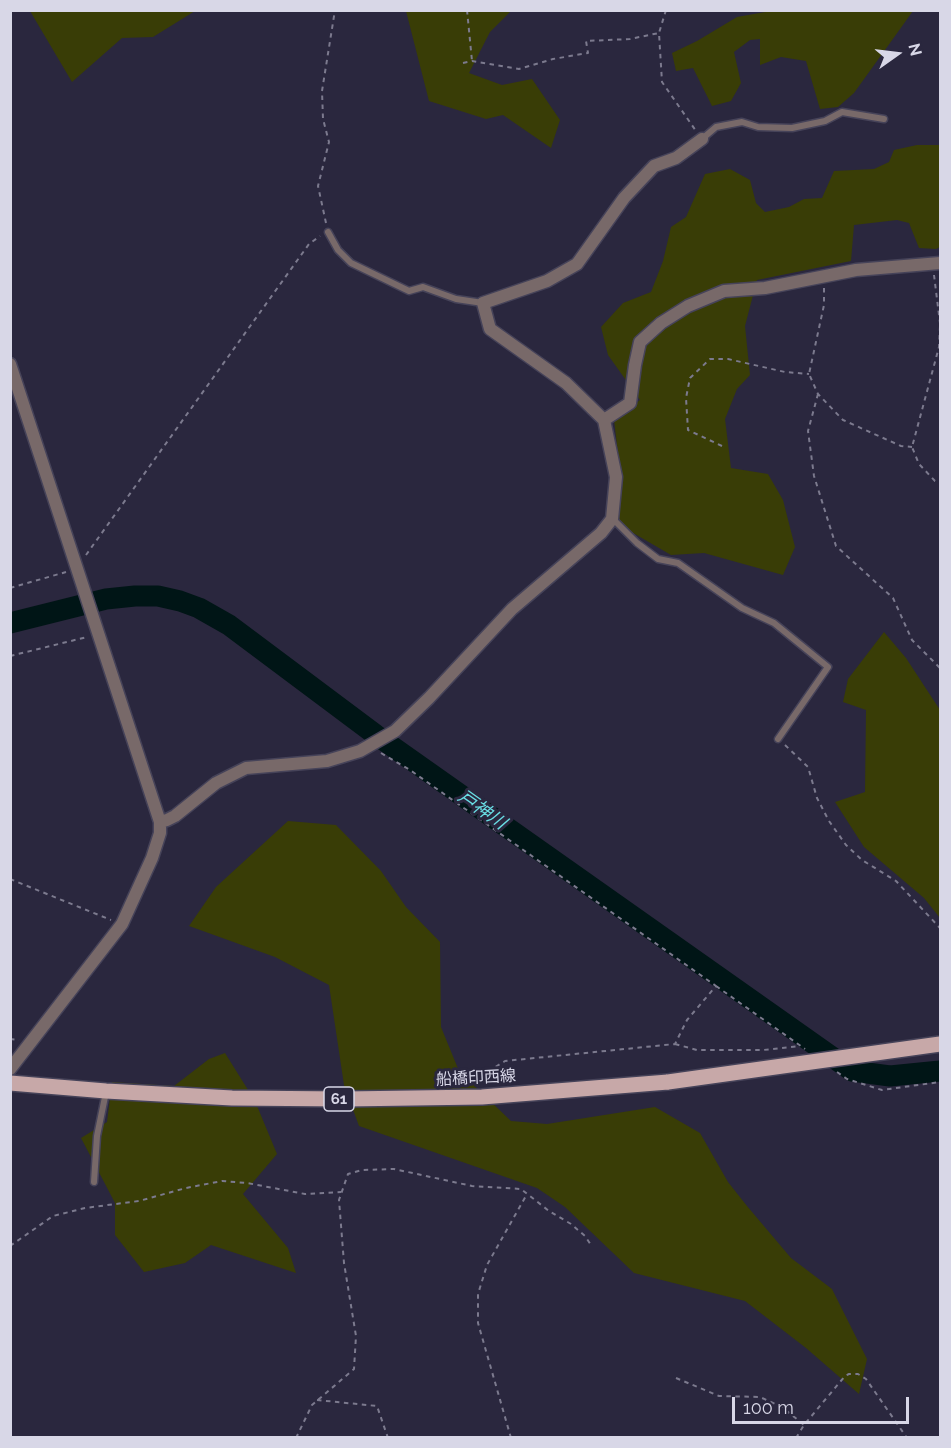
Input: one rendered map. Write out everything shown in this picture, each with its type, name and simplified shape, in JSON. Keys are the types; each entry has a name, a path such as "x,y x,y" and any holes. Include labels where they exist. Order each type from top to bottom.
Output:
{"main road":[{"name":"船橋印西線","path":"10,1083 232,1098 482,1097 668,1082 940,1044"}],"street":[{"path":"160,822 176,816 216,783 246,768 327,760 360,751 395,730 429,698 512,609 602,533 612,519 616,477 604,420 566,383 490,329 483,303 547,282 576,264 624,198 654,166 676,158 702,139"},
{"path":"604,420 630,403 640,342 661,323 688,306 724,291 765,288 856,270 937,263"},
{"path":"10,364 160,822 160,834 152,858 122,924 10,1069"}],"lane":[{"path":"702,139 716,127 742,122 758,127 792,128 825,121 842,112 884,120"},
{"path":"327,231 338,250 351,263 409,291 423,287 456,299 483,303"},
{"path":"612,519 658,559 678,563 742,608 774,623 828,667 778,739"},
{"path":"94,1182 97,1136 106,1091"}],"path":[{"path":"10,588 76,566 83,559 309,244 327,231 318,186 329,142 323,119 322,91 334,10"},
{"path":"467,10 472,62"},
{"path":"666,10 659,33 662,82 702,139"},
{"path":"463,63 472,62 519,69 553,59 588,53 586,41 630,39 659,33"},
{"path":"937,263 939,347 912,447 919,464 935,481 940,483"},
{"path":"825,277 824,305 809,374 818,394 843,420 901,446 912,447"},
{"path":"722,446 688,430 686,399 690,378 710,359 728,359 785,372 809,374"},
{"path":"818,394 808,431 814,476 836,546 892,598 912,640 940,668"},
{"path":"10,656 99,634"},
{"path":"778,739 808,767 817,798 829,821 846,845 862,860 896,881 940,928"},
{"path":"372,745 554,870 716,986 687,1020 675,1044"},
{"path":"10,879 122,924"},
{"path":"482,1097 484,1082 492,1068 505,1061 675,1044 697,1050 763,1050 800,1046"},
{"path":"296,1437 312,1404 354,1369 356,1336 344,1263 339,1200 348,1174 362,1170 394,1169 472,1186 521,1189 585,1236 591,1245"},
{"path":"10,1246 53,1216 85,1208 139,1201 222,1181 247,1183 305,1194 341,1192"},
{"path":"512,1437 478,1323 478,1294 487,1265 527,1194"},
{"path":"796,1437 845,1376 858,1374 867,1379 907,1437"},
{"path":"676,1378 719,1396 760,1397 782,1407 804,1425"},
{"path":"317,1400 377,1406 388,1437"}],"green space":[{"path":"30,11 195,11 153,37 122,38 72,82"},
{"path":"406,11 511,11 490,32 469,73 502,85 532,79 560,120 551,148 503,115 486,119 429,101"},
{"path":"771,11 913,11 854,93 838,107 820,109 806,61 781,57 760,65 760,39 750,40 734,52 741,83 731,101 712,106 693,68 676,71 672,53 737,17"},
{"path":"917,145 940,145 940,247 936,249 919,248 909,223 897,220 854,225 851,261 757,280 745,326 750,375 737,389 725,419 731,468 768,474 783,500 795,547 783,575 704,553 671,555 616,523 620,470 614,420 640,400 608,355 601,327 623,303 651,292 663,261 671,227 686,217 705,174 730,169 750,180 756,203 765,212 789,207 804,199 822,198 834,171 874,169 889,162 894,150"},
{"path":"884,632 906,658 940,710 940,918 924,898 864,847 835,802 865,792 866,710 843,702 848,679"},
{"path":"288,821 336,825 381,871 406,907 440,942 441,1027 459,1071 511,1121 547,1124 655,1107 700,1133 728,1182 791,1258 832,1289 867,1359 859,1394 806,1348 745,1301 634,1273 565,1207 537,1188 359,1126 344,1085 329,985 275,957 189,926 216,887"},
{"path":"225,1053 255,1101 277,1154 243,1194 288,1248 296,1273 211,1245 185,1263 144,1272 115,1235 115,1203 81,1138 107,1122 112,1082 174,1086 209,1059"}],"waterway":[{"name":"戸神川","path":"10,623 106,599 135,596 158,596 199,608 229,625 376,735 852,1071 890,1076 940,1071"}]}
